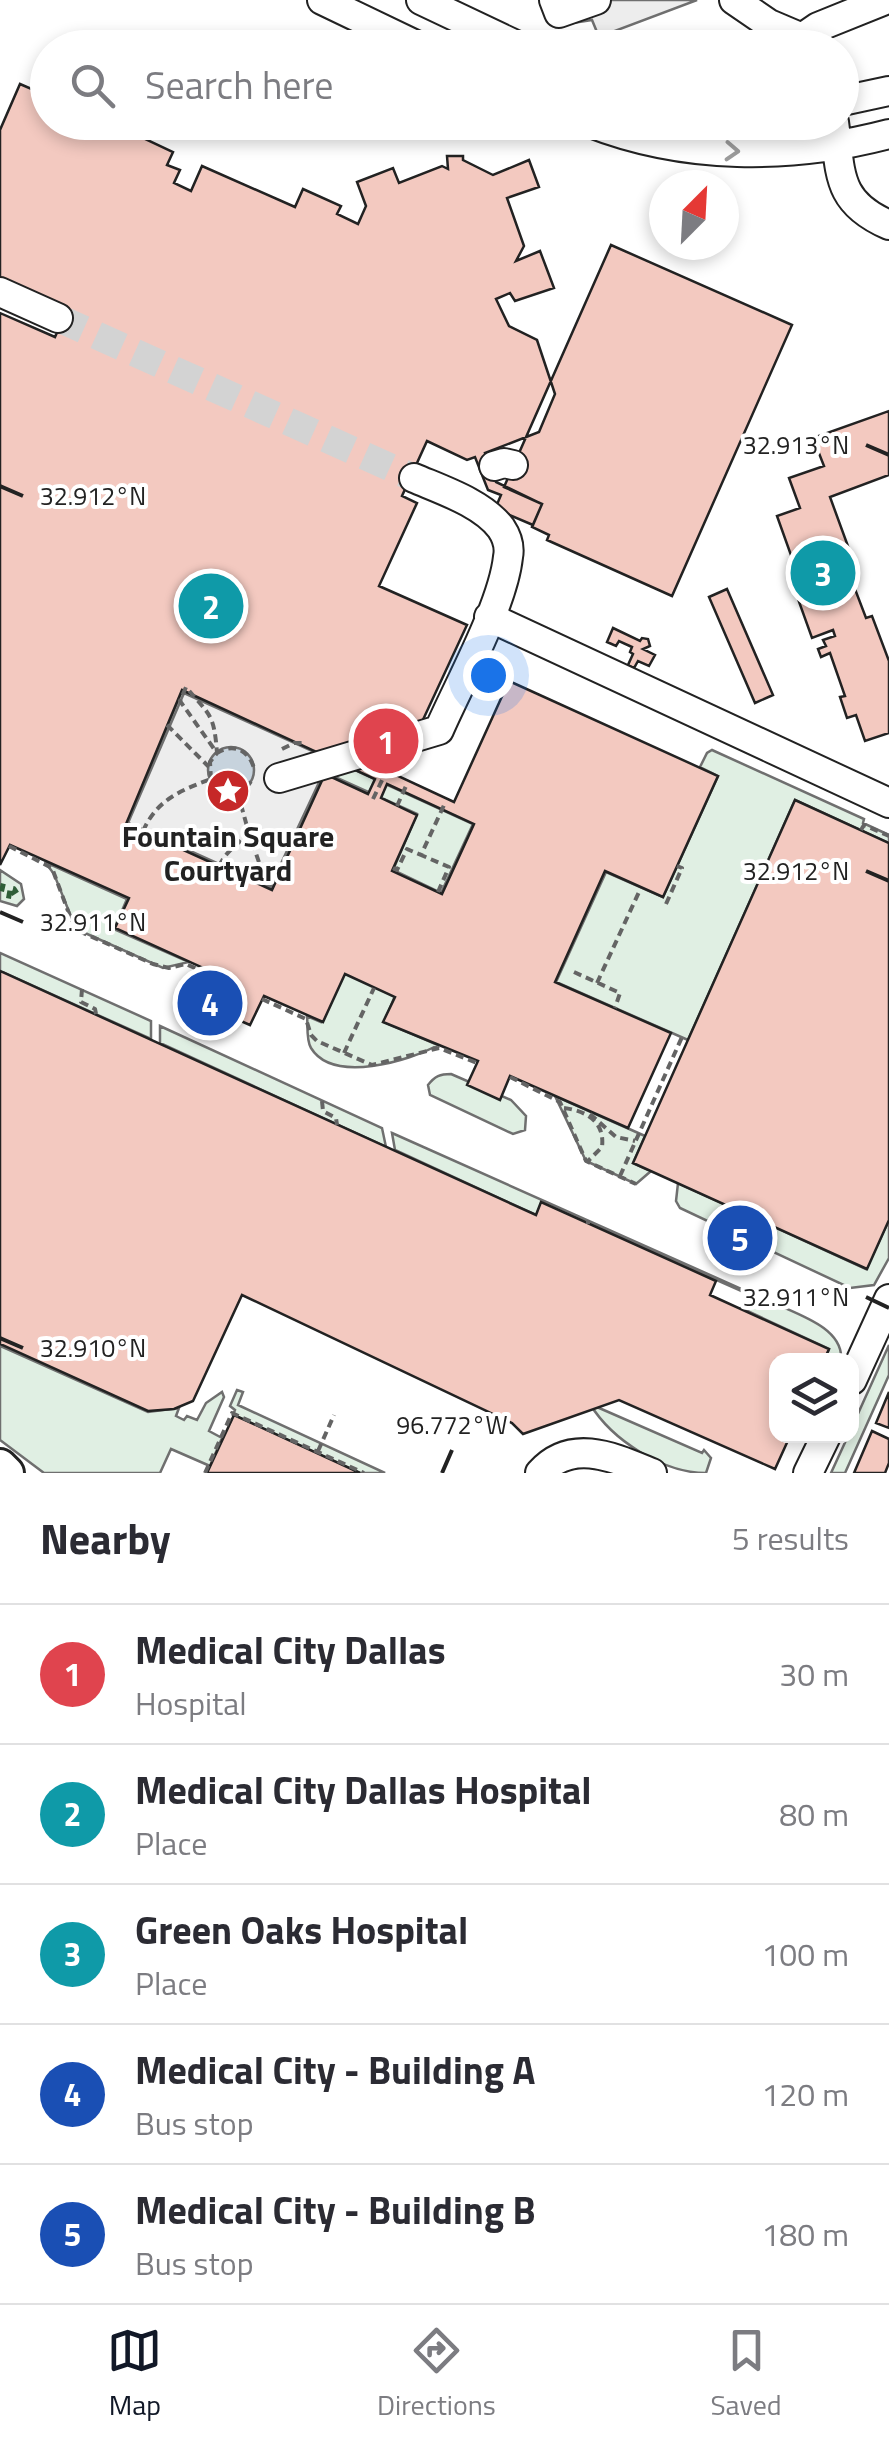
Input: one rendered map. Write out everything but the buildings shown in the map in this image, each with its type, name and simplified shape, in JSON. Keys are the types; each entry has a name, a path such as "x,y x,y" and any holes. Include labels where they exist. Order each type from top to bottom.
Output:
{"main road":[{"path":"0,1466 7,1473"}],"street":[{"path":"322,0 384,30"},
{"path":"554,0 558,13 596,0"},
{"path":"734,0 781,30"},
{"path":"816,30 885,0"},
{"path":"429,2 482,30"},
{"path":"859,97 889,90"},
{"path":"859,134 889,134"},
{"path":"672,140 706,150 767,153 804,152 825,140"},
{"path":"837,140 842,178 852,201 871,218 889,225"},
{"path":"0,292 58,318"},
{"path":"477,510 472,497 474,484 495,470"},
{"path":"279,778 439,730 505,576 508,541 499,526 477,510 414,478"},
{"path":"489,617 889,803"},
{"path":"859,1365 889,1299"},
{"path":"808,1473 823,1443"},
{"path":"540,1473 561,1456 581,1452 612,1458 652,1473"}],"path":[{"path":"217,753 180,701 186,687 209,712 217,753 209,767 210,779 225,792 238,792 252,782 252,760 233,748 217,753"},
{"path":"166,725 209,767"},
{"path":"373,799 384,776"},
{"path":"143,832 154,809 164,800 210,779"},
{"path":"397,806 406,786"},
{"path":"238,792 265,880 275,884"},
{"path":"421,855 445,804"},
{"path":"861,830 864,825 889,836"},
{"path":"219,866 228,850 248,830"},
{"path":"9,846 52,868 70,920 81,932 153,964 169,968 186,964 231,984"},
{"path":"393,868 397,870 407,849 449,868 438,892"},
{"path":"666,904 682,868 677,866"},
{"path":"597,982 639,892"},
{"path":"574,972 620,993 615,1008"},
{"path":"344,1053 374,988"},
{"path":"82,989 81,1002 95,1009 96,1014"},
{"path":"262,999 306,1019 314,1038 376,1065 439,1048 477,1063"},
{"path":"620,1176 682,1037"},
{"path":"510,1078 556,1098 587,1162 636,1184"},
{"path":"322,1100 322,1111 336,1118 337,1124"},
{"path":"563,1108 585,1112 601,1121 616,1137 635,1141"},
{"path":"585,1112 603,1137 600,1151 587,1162"},
{"path":"205,1473 232,1412 364,1473"},
{"path":"318,1452 334,1414"}],"green space":[{"name":"Fountain Square Courtyard","path":"182,691 473,824 441,893 393,870 417,814 326,773 271,889 127,823"},
{"path":"712,750 864,819 863,823 889,835 889,843 795,800 688,1040 556,982 606,872 663,897 718,776 700,767"},
{"path":"45,862 127,899 114,929 189,962 163,968 76,929 54,874"},
{"path":"0,870 21,884 24,899 17,906 0,901"},
{"path":"0,953 151,1021 151,1039 0,971"},
{"path":"344,972 395,996 384,1022 438,1045 372,1066 336,1065 322,1059 309,1045 307,1016 321,1022"},
{"path":"160,1026 382,1128 386,1147 160,1043"},
{"path":"451,1074 511,1100 526,1116 525,1130 513,1134 430,1095 428,1085 433,1079"},
{"path":"555,1096 645,1136 633,1163 651,1171 636,1184 586,1161"},
{"path":"392,1133 746,1293 542,1203 536,1215 395,1150"},
{"path":"678,1183 866,1269 889,1220 889,1258 874,1285 850,1288 680,1208 676,1201"},
{"path":"767,1300 814,1322 834,1338 840,1353 828,1353 829,1349 741,1308"},
{"path":"889,1345 889,1375 859,1442 859,1411"},
{"path":"0,1346 148,1412 179,1408 176,1416 184,1420 187,1416 197,1420 206,1403 222,1392 224,1397 209,1431 222,1438 210,1466 171,1449 160,1473 44,1473 0,1440"},
{"path":"237,1390 243,1392 238,1405 385,1473 360,1473 233,1415 235,1410 230,1406"},
{"path":"590,1404 702,1453 704,1450 711,1458 706,1473 673,1467 640,1452 611,1430"},
{"path":"845,1443 858,1443 845,1473 831,1473"}],"shaded area":[{"path":"540,0 697,0 618,30 596,30 592,20 573,23 555,18"},
{"name":"Fountain Square Courtyard","path":"184,693 330,759 270,887 128,823"},
{"path":"231,747 247,754 254,770 247,786 231,793 215,786 208,770 215,754"}],"tunnel":[{"path":"58,318 414,478"}],"hedge":[{"path":"0,887 13,890 17,896 0,893"}],"place":[{"name":"Green Oaks Hospital","path":"823,573"},
{"name":"Medical City Dallas Hospital","path":"211,606"},
{"name":"Medical City Dallas","path":"386,741"},
{"name":"Fountain Square Courtyard","path":"228,791"},
{"name":"Medical City - Building A","path":"210,1003"},
{"name":"Medical City - Building B","path":"740,1238"}]}
